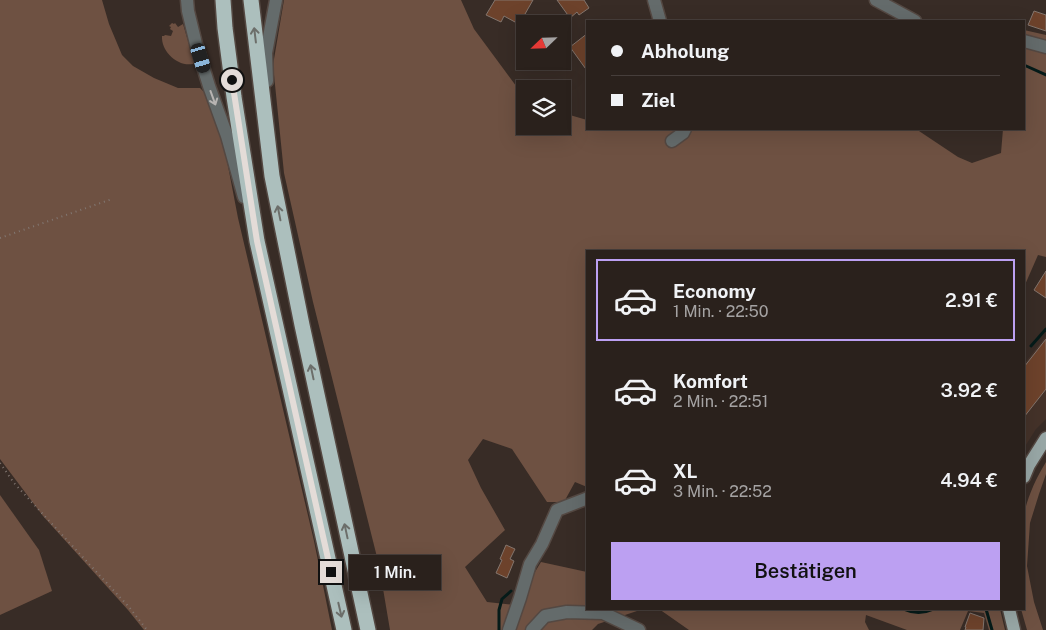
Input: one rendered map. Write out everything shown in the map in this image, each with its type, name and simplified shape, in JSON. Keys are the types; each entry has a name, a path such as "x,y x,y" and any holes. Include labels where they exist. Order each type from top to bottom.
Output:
{"highway":[{"path":"224,0 225,28 234,97 257,241 344,630"},
{"path":"251,0 272,176 368,630"}],"main road":[{"path":"1025,475 1046,438"},
{"path":"1009,610 1014,630"}],"street":[{"path":"187,0 196,44 227,136 257,241"},
{"path":"272,176 266,53 276,0"},
{"path":"654,0 660,20"},
{"path":"876,0 913,20"},
{"path":"1025,41 1046,47"},
{"path":"672,141 684,130"},
{"path":"509,630 530,564 542,544 557,510 586,499"},
{"path":"532,630 546,616 567,612 603,613 639,630"}],"path":[{"path":"0,238 112,199"},
{"path":"0,463 14,483 129,607 146,629"}],"shaded area":[{"path":"0,0 102,0 109,24 122,55 133,66 154,78 178,88 200,88 209,97 224,145 238,218 314,541 332,630 144,630 43,516 0,459"},
{"path":"284,0 461,0 474,29 516,86 516,135 571,135 571,115 586,120 586,130 919,130 958,157 972,163 1001,153 1003,130 1025,130 1025,30 1046,35 1046,257 1038,255 1025,285 1025,250 586,250 586,487 575,482 564,502 547,502 512,449 483,439 468,460 481,488 505,530 465,567 487,602 515,605 541,562 586,572 586,610 640,610 598,624 592,630 390,630 379,565 313,302 284,173 273,65"},
{"path":"175,23 178,27 183,24 195,62 193,64 181,63 171,57 164,47 162,36 171,36 173,31 169,26"},
{"path":"1046,336 1046,419 1036,429 1025,446 1025,363"},
{"path":"1046,462 1046,474 1030,523 1027,566 1034,602 1043,630 1027,630 1021,610 1025,610 1025,511 1039,474"},
{"path":"0,495 39,550 52,591 0,615"},
{"path":"660,610 1000,610 1005,630 989,630 984,613 968,611 960,630 907,630 866,615 865,622 869,630 689,630"}],"building":[{"path":"495,0 533,0 524,15 516,15 515,22 504,16 501,22 486,15"},
{"path":"557,0 584,0 589,8 579,15 577,12 571,17 571,15 568,15"},
{"path":"1034,11 1046,15 1046,31 1028,25"},
{"path":"586,35 586,69 571,46"},
{"path":"1046,271 1046,298 1034,290"},
{"path":"1046,339 1046,389 1025,416 1025,366"},
{"path":"506,545 515,549 510,559 514,561 507,578 496,573"},
{"path":"970,613 984,618 983,630 965,630"}],"waterway":[{"path":"1025,65 1046,75"},
{"path":"1031,346 1046,329"},
{"path":"499,630 499,610 502,599 511,591"},
{"path":"906,610 919,613 931,610"},
{"path":"986,610 992,630"}],"route":[{"path":"232,80 257,241 331,572"}]}
